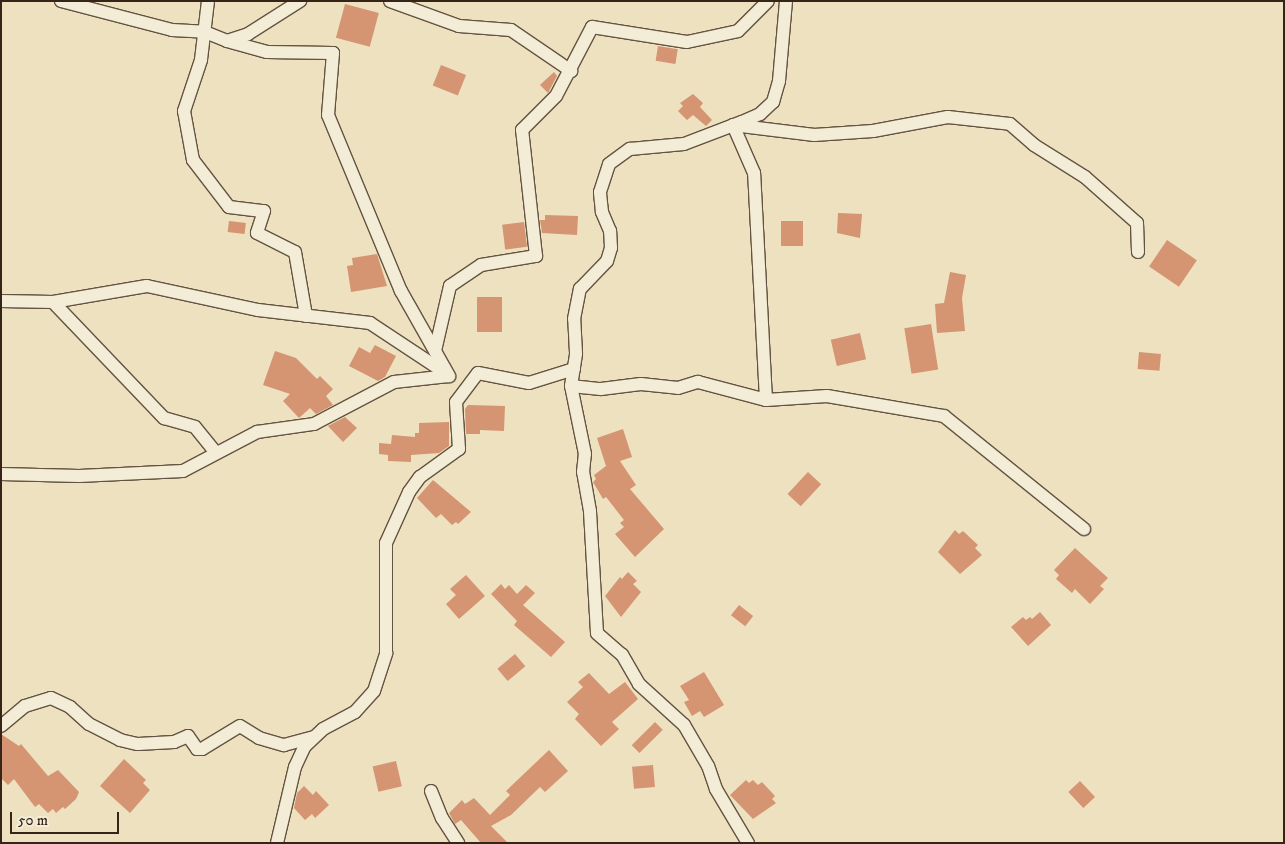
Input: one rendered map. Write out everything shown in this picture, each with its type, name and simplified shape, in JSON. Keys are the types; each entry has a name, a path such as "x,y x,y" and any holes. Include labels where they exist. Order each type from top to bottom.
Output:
{"street":[{"path":"61,1 172,30 205,32 227,41 267,52 333,53 328,115 401,291 449,376"},
{"path":"208,1 201,60 184,111 193,160 229,207 264,211 257,233 295,252 306,316"},
{"path":"227,41 248,34 300,1"},
{"path":"390,1 459,26 511,30 571,71"},
{"path":"435,351 450,286 481,265 536,256 522,130 556,96 571,71 592,28 687,42 738,31 768,1"},
{"path":"748,843 716,789 708,766 684,725 639,684 622,656 597,633 590,511 584,472 585,454 571,386 574,369 574,319 580,288 607,261 611,248 610,231 602,212 600,192 609,164 630,149 684,144 760,114 773,102 779,81 786,1"},
{"path":"733,125 814,135 873,131 948,117 1010,124 1034,145 1085,177 1137,223 1138,252"},
{"path":"733,125 754,173 766,400"},
{"path":"1,301 53,302 147,286 258,310 370,323 449,376"},
{"path":"53,302 164,418 195,427 216,453"},
{"path":"1,726 25,706 51,698 70,707 96,728 120,740 138,744 174,742 188,736 197,749 202,749 240,726 259,738 284,745 315,736 355,712 374,692 386,653 386,543 408,492 425,474 459,449 456,402 478,373 529,383 574,369"},
{"path":"1,474 79,476 184,471 257,432 314,424 394,382 449,376"},
{"path":"571,386 601,389 641,384 678,388 698,382 766,400 827,396 944,416 1084,529"},
{"path":"277,843 299,756 315,736"},
{"path":"431,791 442,818 458,843"}],"building":[{"path":"345,4 379,13 370,47 336,38"},
{"path":"658,46 678,49 675,64 656,61"},
{"path":"441,65 466,75 458,96 433,85"},
{"path":"554,72 557,76 548,93 540,85"},
{"path":"693,94 703,103 700,107 712,120 706,126 693,115 687,120 678,111 683,106 680,103"},
{"path":"838,213 862,214 860,238 837,233"},
{"path":"545,215 578,216 577,235 542,233 540,220 545,220"},
{"path":"229,221 246,223 245,234 228,232"},
{"path":"781,221 803,221 803,246 781,246"},
{"path":"524,222 527,247 505,249 502,225"},
{"path":"1167,240 1197,260 1179,287 1149,267"},
{"path":"377,254 387,286 351,292 347,266 353,265 352,258"},
{"path":"950,272 966,275 962,298 965,331 937,333 935,304 944,303"},
{"path":"477,297 502,297 502,332 477,332"},
{"path":"931,324 938,369 912,374 904,328"},
{"path":"860,333 866,359 837,366 831,340"},
{"path":"375,345 396,356 385,377 378,381 349,366 359,347 370,353"},
{"path":"275,351 296,358 317,379 320,376 333,389 326,396 333,405 316,414 310,408 299,418 283,401 290,394 263,385"},
{"path":"1139,352 1161,354 1159,371 1138,369"},
{"path":"468,405 505,406 504,431 480,430 480,434 466,434 465,409"},
{"path":"345,417 357,428 343,442 328,426"},
{"path":"449,422 449,446 439,453 411,455 411,462 388,461 388,455 379,454 379,443 391,444 392,435 415,437 415,433 419,433 419,423"},
{"path":"623,429 632,457 620,461 636,485 630,489 664,529 635,557 615,534 624,527 620,523 624,520 606,497 603,499 593,482 596,479 594,475 606,466 597,438"},
{"path":"808,472 821,484 801,506 788,494"},
{"path":"433,480 471,512 458,524 456,522 452,525 441,514 436,518 417,498"},
{"path":"955,530 959,534 963,531 978,545 975,548 982,555 960,574 938,552"},
{"path":"1075,548 1108,578 1100,586 1104,589 1090,604 1075,589 1072,593 1056,579 1059,575 1054,570"},
{"path":"628,572 637,581 633,584 641,592 621,617 605,596 620,577 622,579"},
{"path":"466,575 485,596 459,619 446,604 456,595 450,589"},
{"path":"501,584 505,589 509,585 517,594 526,585 535,593 523,605 565,642 551,657 514,625 517,621 491,594"},
{"path":"739,605 753,616 745,626 731,615"},
{"path":"1040,612 1051,625 1028,646 1011,627 1023,617 1026,620 1030,617 1032,619"},
{"path":"515,654 525,666 508,681 497,669"},
{"path":"704,672 724,705 704,717 700,711 692,716 684,702 689,700 680,686"},
{"path":"589,673 609,694 625,682 638,699 612,722 619,729 601,746 575,719 579,714 567,702 583,687 578,682"},
{"path":"655,722 663,730 639,753 632,745"},
{"path":"1,734 19,746 21,744 48,776 58,770 79,792 76,799 65,809 63,807 56,813 53,809 48,813 39,804 35,807 14,779 8,785 1,778"},
{"path":"549,750 568,771 545,792 540,787 511,815 491,826 508,843 481,843 461,820 455,824 449,813 462,800 465,804 474,798 490,815 510,795 506,791"},
{"path":"124,759 146,780 143,783 150,790 130,813 100,786"},
{"path":"396,761 402,786 378,792 373,766"},
{"path":"653,765 655,787 634,789 632,767"},
{"path":"746,780 749,783 753,780 758,785 762,782 775,796 772,799 776,803 753,819 730,795"},
{"path":"1080,781 1095,797 1083,808 1068,792"},
{"path":"304,786 313,795 316,791 329,805 315,818 312,814 305,820 294,808 297,793"}]}
